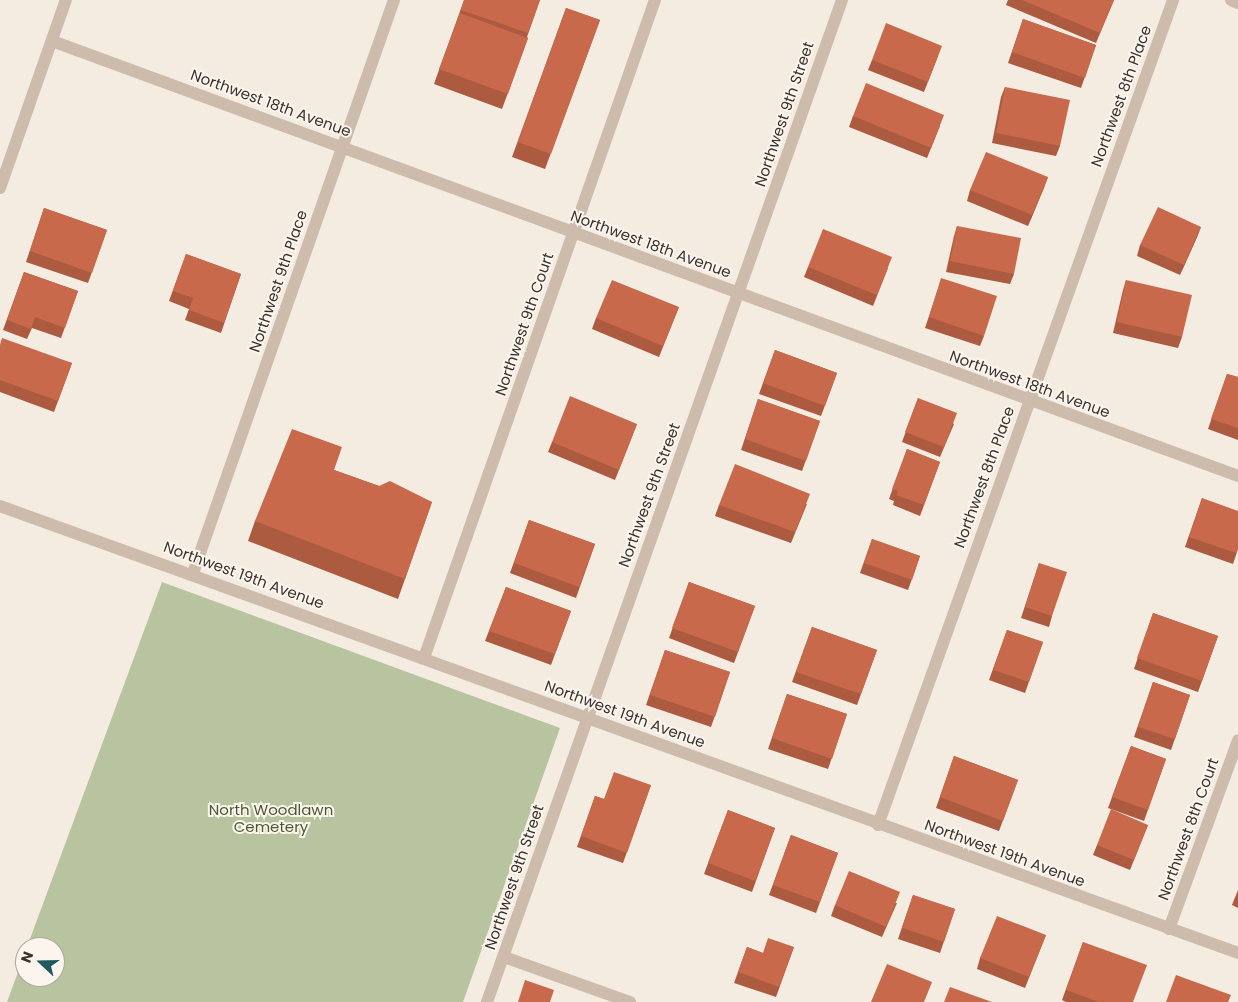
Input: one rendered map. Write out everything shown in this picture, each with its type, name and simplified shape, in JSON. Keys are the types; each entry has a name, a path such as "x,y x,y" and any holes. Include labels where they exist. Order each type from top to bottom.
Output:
{"street":[{"path":"0,188 66,0"},
{"name":"Northwest 9th Place","path":"193,573 394,0"},
{"name":"Northwest 9th Court","path":"424,658 655,0"},
{"name":"Northwest 9th Street","path":"487,1002 586,718 842,0"},
{"name":"Northwest 8th Place","path":"878,825 1173,0"},
{"path":"1231,0 1238,3"},
{"name":"Northwest 18th Avenue","path":"52,41 342,146 1029,401 1238,476"},
{"name":"Northwest 19th Avenue","path":"0,506 193,573 878,825 1238,953"},
{"name":"Northwest 8th Court","path":"1169,929 1238,740"},
{"path":"504,957 630,1002"}],"green space":[{"name":"North Woodlawn Cemetery","path":"162,582 560,728 463,1002 7,1002 15,980 15,987 65,987 65,937 31,937"}],"building":[{"path":"464,0 540,0 528,33 461,10"},
{"path":"1022,0 1114,0 1100,33"},
{"path":"566,8 600,20 551,154 518,142"},
{"path":"460,13 528,38 508,94 439,69"},
{"path":"1023,19 1096,45 1085,78 1012,52"},
{"path":"886,23 942,46 928,82 872,60"},
{"path":"866,83 944,115 931,148 853,116"},
{"path":"1005,87 1070,100 1060,146 996,133"},
{"path":"986,152 1048,177 1032,215 970,190"},
{"path":"1158,207 1201,227 1184,265 1140,245"},
{"path":"44,208 107,230 92,273 30,251"},
{"path":"957,226 1021,238 1014,274 950,261"},
{"path":"823,229 892,257 877,295 808,267"},
{"path":"186,254 241,274 224,323 189,310 193,298 173,291"},
{"path":"24,272 78,291 65,328 35,317 31,329 7,320"},
{"path":"941,278 997,296 984,336 929,317"},
{"path":"612,280 679,307 663,346 596,318"},
{"path":"1126,280 1192,295 1182,337 1117,322"},
{"path":"2,338 72,363 58,401 0,380 0,345"},
{"path":"775,350 837,373 825,406 763,383"},
{"path":"1227,374 1238,377 1238,428 1211,419"},
{"path":"570,396 637,424 619,470 552,442"},
{"path":"918,398 957,413 944,447 905,432"},
{"path":"758,399 820,421 806,461 745,439"},
{"path":"292,429 342,447 334,470 379,486 390,481 432,502 405,579 255,521"},
{"path":"907,449 940,462 924,505 896,495 898,491 892,489"},
{"path":"735,464 810,494 795,532 719,505"},
{"path":"1202,498 1238,511 1238,549 1236,553 1189,537"},
{"path":"529,520 595,544 579,587 514,563"},
{"path":"872,539 920,556 912,580 864,563"},
{"path":"1039,563 1067,572 1052,616 1025,607"},
{"path":"689,582 755,606 738,652 672,628"},
{"path":"506,587 571,611 555,654 489,631"},
{"path":"1153,613 1218,636 1202,681 1137,658"},
{"path":"812,627 877,650 861,694 796,672"},
{"path":"1007,630 1043,642 1029,682 993,670"},
{"path":"665,650 730,672 715,717 650,695"},
{"path":"1153,682 1190,695 1175,739 1138,727"},
{"path":"787,694 847,714 832,759 772,738"},
{"path":"1131,746 1166,759 1148,810 1112,797"},
{"path":"954,756 1018,780 1003,821 940,797"},
{"path":"614,772 651,785 627,853 581,836 595,796 604,799"},
{"path":"1111,809 1148,825 1134,860 1097,845"},
{"path":"728,810 775,828 755,881 708,863"},
{"path":"791,835 838,853 820,902 773,885"},
{"path":"849,871 900,892 886,927 835,905"},
{"path":"913,895 955,909 944,942 902,928"},
{"path":"997,916 1046,935 1029,977 980,958"},
{"path":"768,938 794,947 779,987 738,972 747,947 763,953"},
{"path":"1083,942 1147,965 1133,1002 1099,1002 1066,990"},
{"path":"887,964 932,982 924,1002 871,1002"},
{"path":"1176,975 1231,995 1228,1002 1166,1002"},
{"path":"525,980 554,990 550,1002 518,1002"},
{"path":"950,987 992,1002 944,1002"}]}
